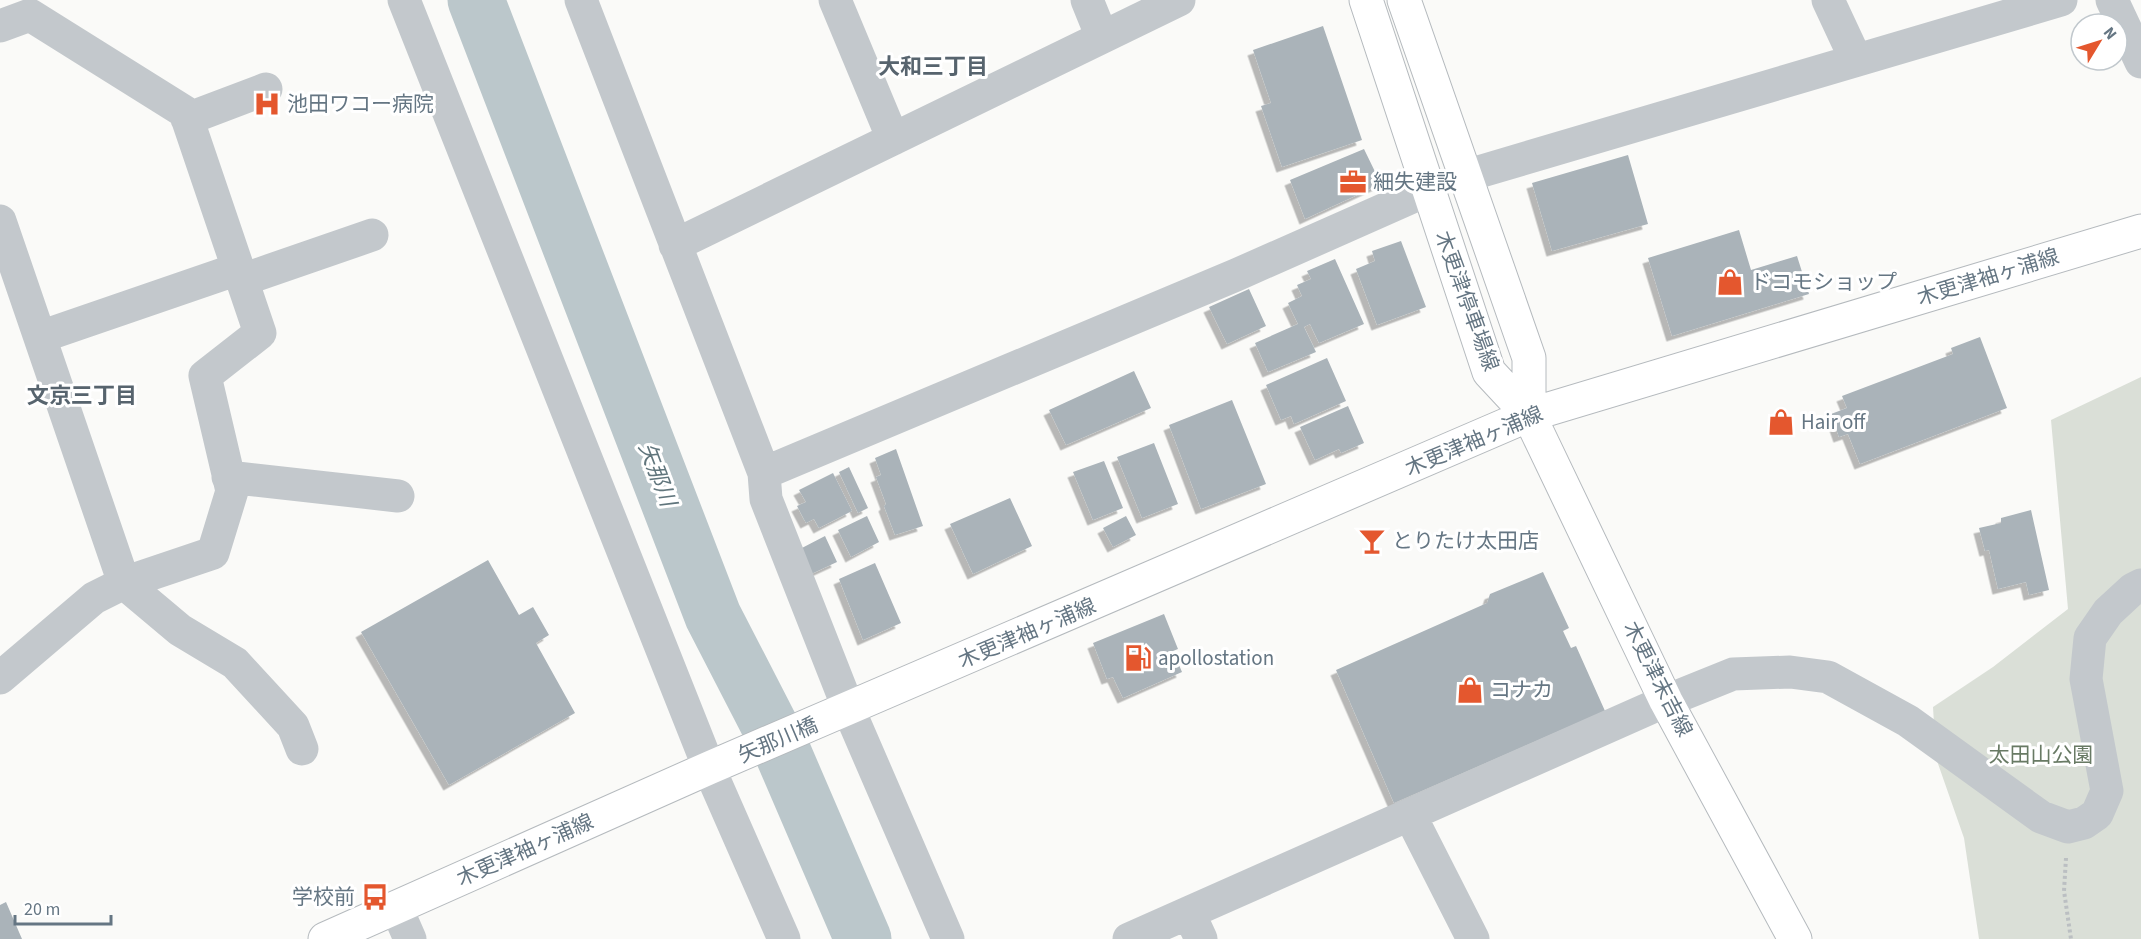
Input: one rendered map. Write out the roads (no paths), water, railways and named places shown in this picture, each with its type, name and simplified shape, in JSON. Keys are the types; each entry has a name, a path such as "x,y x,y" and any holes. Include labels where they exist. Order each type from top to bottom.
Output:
{"main road":[{"name":"木更津停車場線","path":"1366,0 1489,372 1529,415"},
{"name":"木更津停車場線","path":"1404,0 1529,358 1529,415"},
{"name":"木更津袖ヶ浦線","path":"840,714 1529,415 2141,231"},
{"name":"木更津末吉線","path":"1529,415 1666,700 1795,939"},
{"name":"矢那川橋","path":"717,765 840,714"},
{"name":"木更津袖ヶ浦線","path":"325,939 717,765"}],"street":[{"path":"404,0 717,765 784,939"},
{"path":"580,0 764,473 766,499 840,714 948,939"},
{"path":"835,0 893,139"},
{"path":"1088,0 1102,37"},
{"path":"675,245 1179,0"},
{"path":"1828,0 1856,60"},
{"path":"1466,176 2061,0"},
{"path":"2112,0 2141,62"},
{"path":"0,26 30,15 184,112 260,333 205,376 232,491 213,553 124,583 94,598 0,678"},
{"path":"187,119 266,89"},
{"path":"764,473 1236,275 1428,190"},
{"path":"0,221 124,583 180,630 235,663 293,726 302,749"},
{"path":"40,337 372,235"},
{"path":"228,477 398,496"},
{"path":"1129,939 1195,926 1410,815 1666,700 1733,674 1790,672 1828,677 1908,721 2041,817 2068,827 2084,823 2097,814 2107,791 2086,678 2090,638 2108,612 2133,589 2141,585"},
{"path":"1410,815 1473,939"},
{"path":"396,907 410,939"}],"waterway":[{"name":"矢那川","path":"476,0 713,616 780,746 863,939"}],"place":[{"name":"池田ワコー病院","path":"267,104"},
{"name":"細失建設","path":"1353,182"},
{"name":"ドコモショップ","path":"1730,282"},
{"name":"Hair off","path":"1781,422"},
{"name":"とりたけ太田店","path":"1372,541"},
{"name":"apollostation","path":"1138,658"},
{"name":"コナカ","path":"1470,690"},
{"name":"学校前","path":"375,897"}],"district":[{"name":"大和三丁目","path":"933,66"},
{"name":"文京三丁目","path":"82,395"}],"park label":[{"name":"太田山公園","path":"2041,755"}]}
